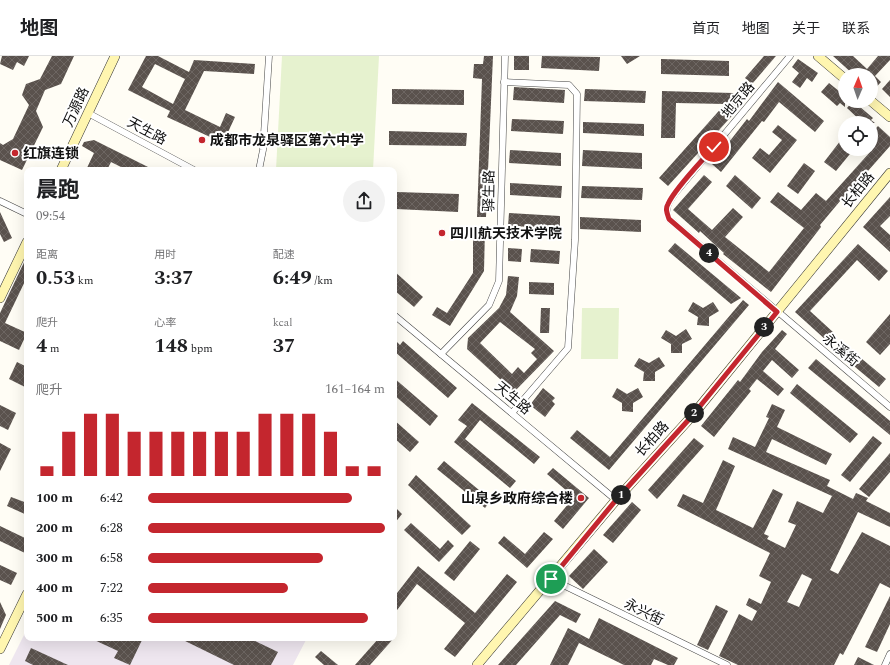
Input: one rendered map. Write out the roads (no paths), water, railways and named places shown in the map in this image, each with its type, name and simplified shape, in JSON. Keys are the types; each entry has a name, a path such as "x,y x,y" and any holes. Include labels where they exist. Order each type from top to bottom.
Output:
{"street":[{"name":"万源路","path":"62,167 115,56"},
{"path":"260,167 263,150 269,56"},
{"name":"驿生路","path":"441,354 489,304 499,281 505,56"},
{"name":"地京路","path":"777,312 669,219 666,211 668,204 676,192 790,56"},
{"path":"818,56 838,73"},
{"path":"504,82 569,86 577,94 575,240 568,348 512,413"},
{"path":"878,107 890,118"},
{"name":"天生路","path":"88,113 188,167"},
{"name":"长柏路","path":"477,665 616,500 692,416 890,173"},
{"path":"0,201 24,213"},
{"path":"0,298 24,248"},
{"name":"永溪街","path":"777,312 890,407"},
{"name":"天生路","path":"397,318 616,500"},
{"name":"永兴街","path":"551,579 727,665"},
{"path":"0,649 24,600"},
{"path":"885,665 890,654"}],"place":[{"name":"成都市龙泉驿区第六中学","path":"202,140"},
{"name":"红旗连锁","path":"15,153"},
{"name":"四川航天技术学院","path":"442,233"},
{"name":"山泉乡政府综合楼","path":"581,498"}]}
